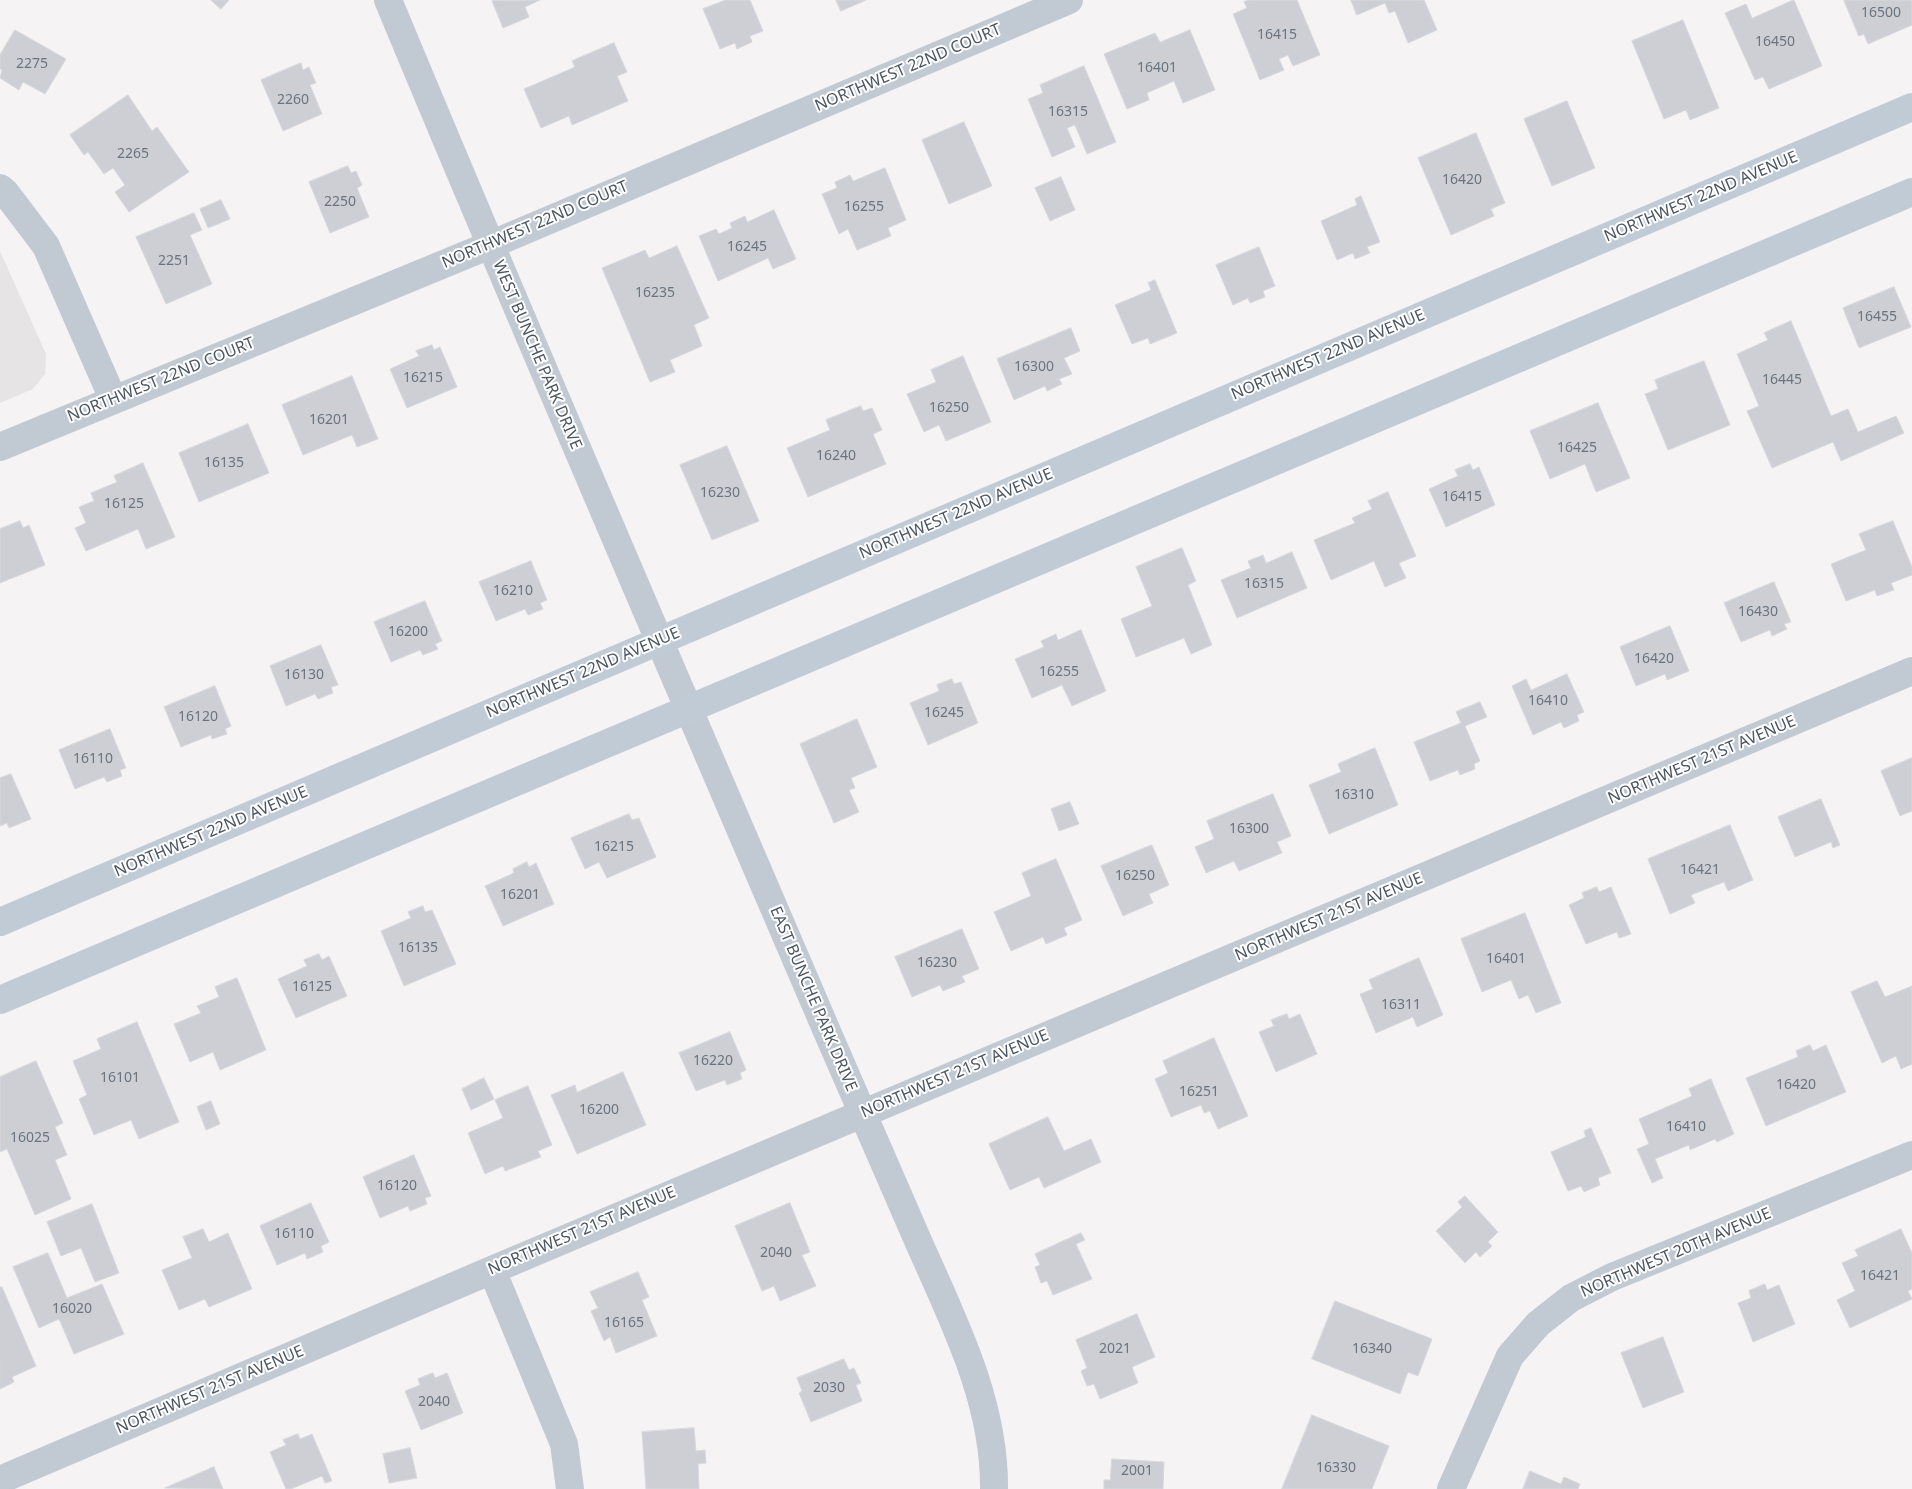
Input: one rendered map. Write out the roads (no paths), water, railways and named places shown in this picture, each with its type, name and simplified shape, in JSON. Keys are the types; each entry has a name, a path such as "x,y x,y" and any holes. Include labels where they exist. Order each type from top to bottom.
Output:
{"main road":[{"name":"NORTHWEST 22ND AVENUE","path":"0,922 1912,107"},
{"path":"0,1000 1912,192"}],"street":[{"name":"WEST BUNCHE PARK DRIVE","path":"388,0 490,245 689,709"},
{"name":"NORTHWEST 22ND COURT","path":"0,447 490,245 1069,0"},
{"path":"0,188 46,246 113,399"},
{"name":"NORTHWEST 21ST AVENUE","path":"0,1480 862,1113 1912,671"},
{"name":"EAST BUNCHE PARK DRIVE","path":"689,709 961,1339 986,1411 994,1473 994,1489"},
{"name":"NORTHWEST 20TH AVENUE","path":"1451,1489 1510,1356 1538,1324 1571,1298 1612,1277 1912,1156"},
{"path":"492,1270 564,1444 570,1489"}]}
